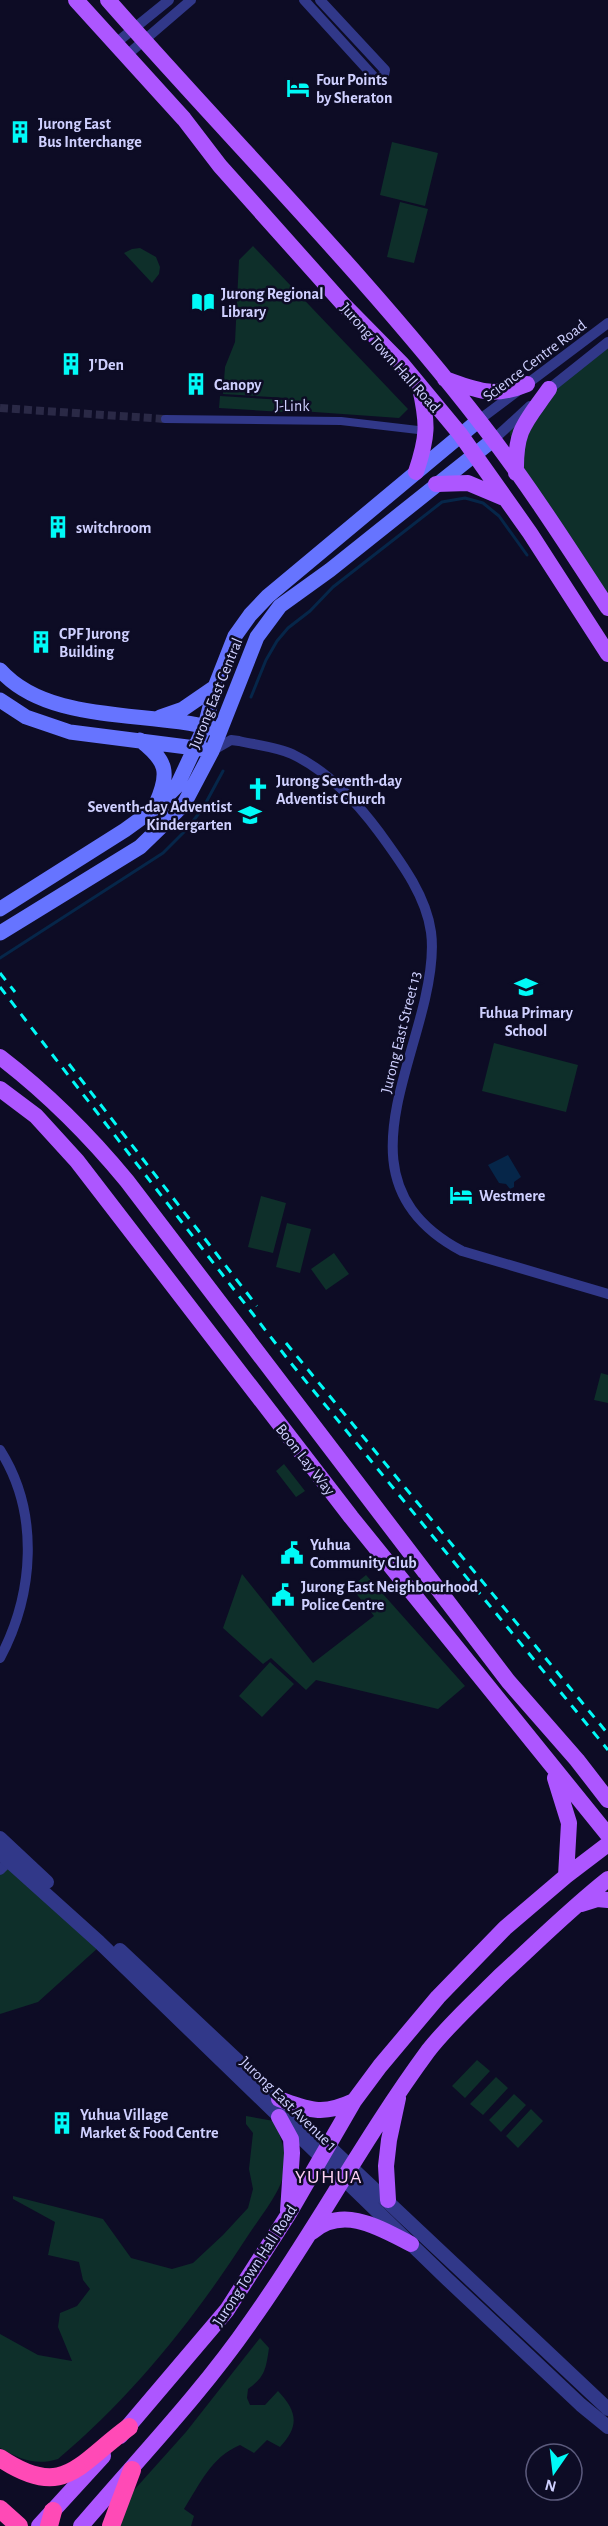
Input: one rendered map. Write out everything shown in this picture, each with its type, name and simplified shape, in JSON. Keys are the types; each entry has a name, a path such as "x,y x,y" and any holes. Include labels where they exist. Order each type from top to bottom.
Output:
{"highway":[{"path":"0,2458 32,2475 45,2478 64,2476 78,2469 129,2427"},
{"path":"111,2526 132,2470"},
{"path":"0,2497 12,2526"},
{"path":"0,2509 19,2526"}],"main road":[{"name":"Jurong Town Hall Road","path":"76,0 344,305 419,384 460,434 507,499 608,654"},
{"name":"Jurong Town Hall Road","path":"108,0 360,278 479,420 608,608"},
{"path":"445,379 494,393 506,393 527,384"},
{"path":"416,472 427,432 427,419 419,384"},
{"path":"516,473 515,447 519,432 549,389"},
{"name":"Jurong East Central","path":"0,909 124,830 154,808 177,786 205,726 215,687 236,636 250,615 268,596 479,420"},
{"name":"Jurong East Central","path":"0,933 140,847 184,804 212,751 226,735 241,672 257,637 280,606 330,570 493,440"},
{"path":"436,484 468,483 507,499"},
{"path":"0,669 25,690 49,701 78,709 205,726 226,735"},
{"path":"157,718 183,709 215,687"},
{"path":"0,700 26,717 70,732 212,751"},
{"path":"140,741 156,753 163,765 165,781 154,808"},
{"name":"Boon Lay Way","path":"0,1057 50,1098 127,1181 508,1681 601,1782 608,1800"},
{"name":"Boon Lay Way","path":"0,1089 36,1116 77,1161 344,1508 608,1835"},
{"path":"552,1768 569,1822 566,1876"},
{"name":"Jurong Town Hall Road","path":"39,2526 51,2518 227,2310 288,2215 354,2101 380,2066 438,1997 506,1928 566,1876 608,1844"},
{"name":"Jurong Town Hall Road","path":"81,2526 132,2470 229,2352 309,2235 347,2172 429,2049 574,1905 608,1879"},
{"path":"574,1905 597,1899 608,1900"},
{"path":"388,2200 386,2166 400,2092"},
{"path":"279,2099 316,2111 339,2108 354,2101"},
{"path":"279,2117 291,2139 288,2215"},
{"path":"309,2235 322,2224 352,2219 381,2228 411,2244"}],"street":[{"path":"121,49 139,34 169,0"},
{"path":"121,49 139,34 191,0"},
{"path":"304,0 375,78 379,79 384,75 385,70 320,0"},
{"name":"Science Centre Road","path":"479,420 608,323"},
{"name":"Science Centre Road","path":"493,440 549,389 608,342"},
{"name":"J-Link","path":"165,419 341,421 418,430"},
{"name":"Jurong East Street 13","path":"226,735 291,753 338,786 360,807 392,851 421,900 431,931 432,963 422,1013 395,1112 392,1154 398,1185 415,1216 430,1231 462,1251 608,1294"},
{"path":"0,1450 8,1463 23,1504 29,1558 18,1619 0,1658"},
{"name":"Jurong East Avenue 1","path":"0,1838 6,1859 99,1942 279,2117 325,2151"},
{"name":"Jurong East Avenue 1","path":"6,1859 279,2099 411,2244 580,2405 608,2427"},
{"name":"Jurong East Avenue 1","path":"347,2172 388,2200 608,2409"}],"green space":[{"path":"392,142 438,153 425,206 380,195"},
{"path":"400,202 428,209 414,263 387,257"},
{"path":"253,246 408,409 399,418 286,410 287,398 223,394 225,367 235,342 239,260"},
{"path":"140,248 156,257 160,267 159,274 152,283 124,253"},
{"path":"608,348 608,613 519,468 508,426"},
{"path":"220,396 284,400 283,412 219,408"},
{"path":"494,1043 578,1065 566,1112 482,1091"},
{"path":"261,1196 286,1203 273,1253 248,1247"},
{"path":"287,1223 311,1229 300,1273 276,1267"},
{"path":"334,1253 349,1274 326,1290 311,1269"},
{"path":"601,1373 608,1375 608,1403 594,1400"},
{"path":"284,1464 305,1491 296,1497 276,1471"},
{"path":"242,1574 313,1663 374,1616 351,1587 366,1575 465,1686 438,1709 316,1680 306,1690 271,1658 263,1664 223,1628"},
{"path":"270,1662 294,1684 262,1717 239,1696"},
{"path":"9,1861 99,1947 38,2002 0,2014 0,1870"},
{"path":"477,2060 490,2071 465,2098 452,2086"},
{"path":"496,2077 508,2088 483,2115 470,2104"},
{"path":"514,2094 526,2105 501,2132 489,2120"},
{"path":"531,2109 543,2121 518,2148 506,2136"},
{"path":"246,2116 274,2121 284,2151 285,2167 281,2183 270,2204 206,2297 137,2383 58,2459 42,2462 28,2460 0,2448 0,2334 38,2355 72,2361 58,2327 60,2313 77,2306 90,2289 83,2280 79,2262 48,2255 55,2222 13,2199 13,2196 103,2219 131,2258 172,2269 193,2263 248,2208 253,2189 249,2169 253,2133 246,2124"},
{"path":"260,2338 269,2348 267,2362 264,2372 248,2389 247,2398 250,2405 265,2405 278,2391 289,2405 294,2419 293,2425 291,2432 280,2447 267,2440 254,2453 240,2445 221,2457 207,2472 184,2509 194,2516 191,2526 115,2526 126,2499 186,2432"}],"water":[{"path":"508,1155 521,1177 510,1189 506,1184 499,1183 488,1165"}],"waterway":[{"path":"251,697 266,660 288,628 310,611 333,587 442,502 465,498 483,503 499,516 527,555"},
{"path":"0,958 163,853 187,829 203,808 223,771"}],"tunnel":[{"path":"0,408 165,419"}],"railway":[{"path":"0,973 15,992"},
{"path":"0,987 290,1362 608,1750"},
{"path":"69,1064 257,1306"},
{"path":"286,1343 608,1734"}],"place":[{"name":"Four Points by Sheraton","path":"298,88"},
{"name":"Jurong East Bus Interchange","path":"20,132"},
{"name":"Jurong Regional Library","path":"203,302"},
{"name":"J'Den","path":"71,364"},
{"name":"Canopy","path":"196,384"},
{"name":"switchroom","path":"58,527"},
{"name":"CPF Jurong Building","path":"41,642"},
{"name":"Jurong Seventh-day Adventist Church","path":"258,789"},
{"name":"Seventh-day Adventist Kindergarten","path":"250,815"},
{"name":"Fuhua Primary School","path":"526,987"},
{"name":"Westmere","path":"461,1195"},
{"name":"Yuhua Community Club","path":"292,1553"},
{"name":"Jurong East Neighbourhood Police Centre","path":"283,1595"},
{"name":"Yuhua Village Market & Food Centre","path":"62,2123"}],"district":[{"name":"YUHUA","path":"329,2176"}]}
